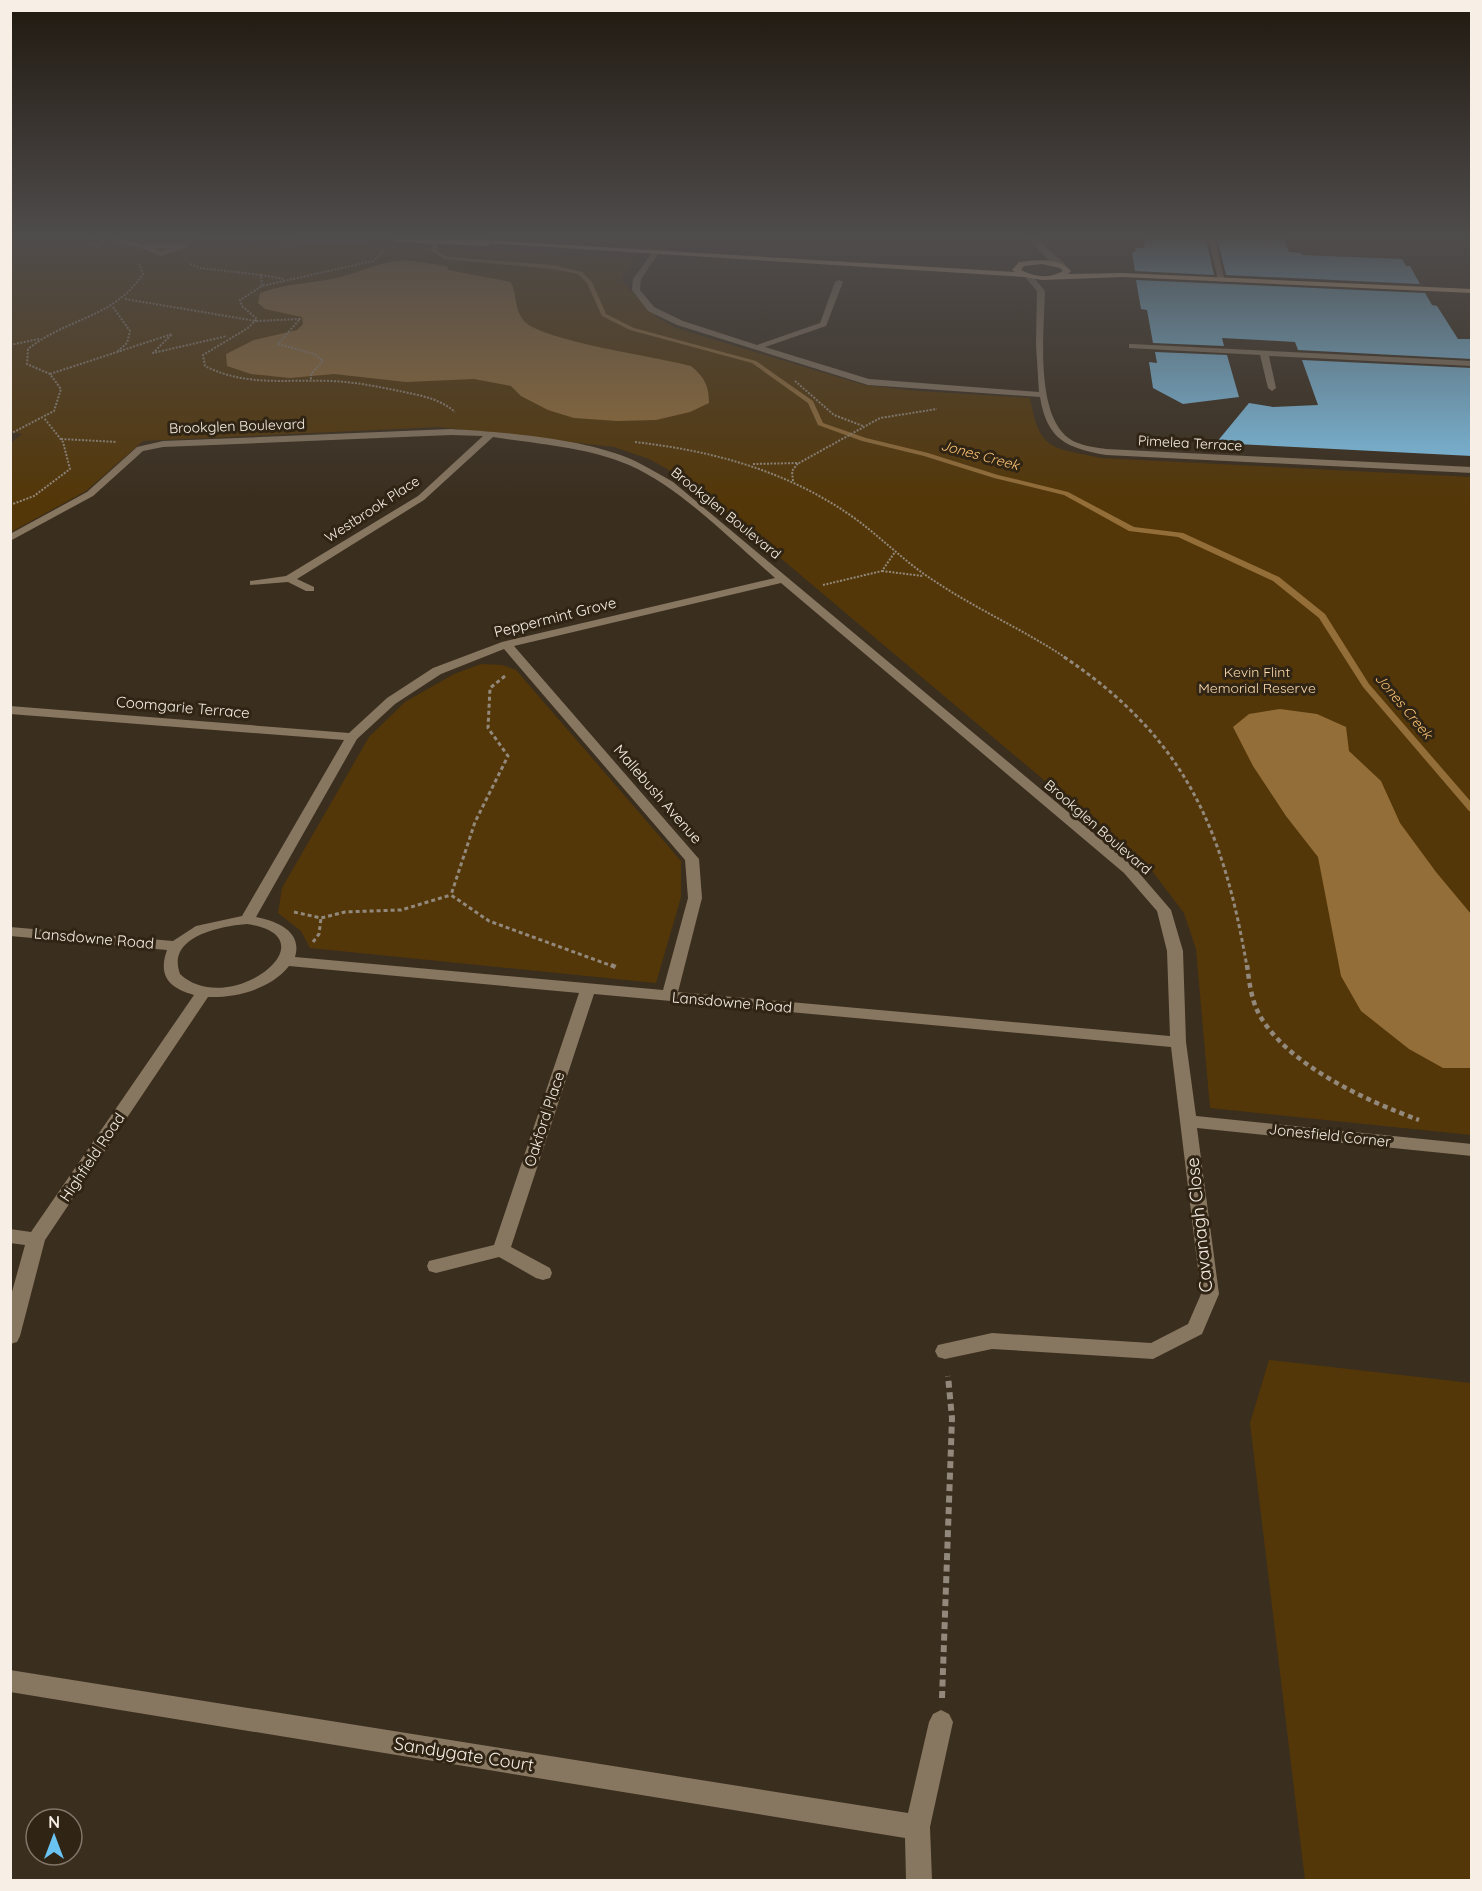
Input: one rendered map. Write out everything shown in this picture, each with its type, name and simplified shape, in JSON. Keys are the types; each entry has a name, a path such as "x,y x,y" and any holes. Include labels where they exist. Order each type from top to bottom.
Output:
{"street":[{"path":"690,326 868,382 1042,394"},
{"path":"755,348 818,326"},
{"name":"Pimelea Terrace","path":"1041,326 1042,394 1059,434 1077,446 1106,452 1472,470"},
{"path":"1132,346 1472,364"},
{"path":"1264,353 1272,388"},
{"name":"Brookglen Boulevard","path":"140,449 163,444 451,432 491,434 588,449 632,463 670,484 1129,870 1164,910 1175,951 1178,1042"},
{"name":"Westbrook Place","path":"254,583 290,579 421,498 461,464 491,434"},
{"path":"10,538 90,494 140,449"},
{"path":"290,579 310,589"},
{"name":"Peppermint Grove","path":"249,915 352,737 391,701 438,671 506,644 783,579"},
{"name":"Mallebush Avenue","path":"506,644 692,859 696,898 669,996"},
{"name":"Coomgarie Terrace","path":"10,710 352,737"},
{"path":"249,915 279,929 288,939 289,951 285,961 274,973 258,983 237,990 204,992 186,986 175,978 169,967 172,954 177,946 190,935 208,926 249,915"},
{"name":"Lansdowne Road","path":"10,931 177,946"},
{"name":"Lansdowne Road","path":"285,961 1178,1042"},
{"name":"Oakford Place","path":"501,1250 588,989"},
{"name":"Highfield Road","path":"10,1336 36,1239 204,992"},
{"name":"Cavanagh Close","path":"945,1351 992,1341 1153,1350 1196,1329 1210,1294 1178,1042"},
{"name":"Jonesfield Corner","path":"1188,1121 1472,1150"},
{"path":"10,1236 36,1239"},
{"path":"436,1266 501,1250 543,1273"},
{"name":"Sandygate Court","path":"10,1681 916,1827"},
{"path":"919,1881 916,1827 941,1722"}],"path":[{"path":"10,345 39,338 67,326"},
{"path":"114,354 127,343 130,331 127,326"},
{"path":"297,326 278,344 314,354 323,361 311,374 311,379"},
{"path":"50,374 172,334 153,353 231,336"},
{"path":"10,434 54,411 61,389 50,374 27,364 28,350 39,338"},
{"path":"791,377 834,415 864,426"},
{"path":"793,481 792,471 799,463 880,418 938,409"},
{"path":"10,506 34,496 70,469 60,439 44,418"},
{"path":"60,439 111,441 140,449"},
{"path":"750,464 799,463"},
{"path":"882,571 895,552"},
{"path":"797,591 882,571 925,576"},
{"path":"452,895 475,822 508,756 488,728 490,688 522,663"},
{"path":"249,915 294,912 321,918 345,912 401,910 452,895"},
{"path":"452,895 489,921 624,971"},
{"path":"941,1722 952,1418 945,1351"}],"green space":[{"name":"Kevin Flint Memorial Reserve","path":"11,326 673,326 864,385 1030,398 1038,429 1050,444 1070,452 1101,458 1471,477 1471,1135 1210,1108 1196,949 1184,913 1152,871 689,481 649,459 614,447 439,427 143,441 86,491 11,532 11,443 22,434 11,432"},
{"path":"481,664 502,665 516,670 681,861 681,897 656,983 310,948 301,931 278,913 282,888 369,737 405,702 454,674"},
{"path":"1269,1360 1471,1383 1471,1880 1305,1880 1250,1423"}],"shaded area":[{"path":"301,326 532,326 576,342 691,366 705,382 709,403 690,412 656,420 617,421 574,418 548,410 521,396 511,386 474,379 406,382 334,374 290,378 251,374 227,366 226,354 254,340 297,330"},
{"path":"1280,709 1317,714 1346,727 1349,751 1381,781 1400,823 1471,914 1471,1068 1443,1068 1409,1049 1361,1011 1341,976 1318,857 1286,816 1253,766 1233,727 1249,714"}],"building":[{"path":"1150,326 1450,326 1458,339 1472,339 1472,359 1298,350 1295,342 1222,338 1224,346 1153,343"},
{"path":"1155,352 1227,355 1239,397 1183,404 1153,388 1149,362 1157,363"},
{"path":"1302,360 1472,368 1472,456 1216,443 1249,403 1273,407 1318,405"}],"waterway":[{"name":"Jones Creek","path":"626,326 754,362 811,402 820,424 864,440 926,454 996,477 1066,493 1132,529 1180,535 1276,579 1322,616 1366,685 1472,809"}]}
